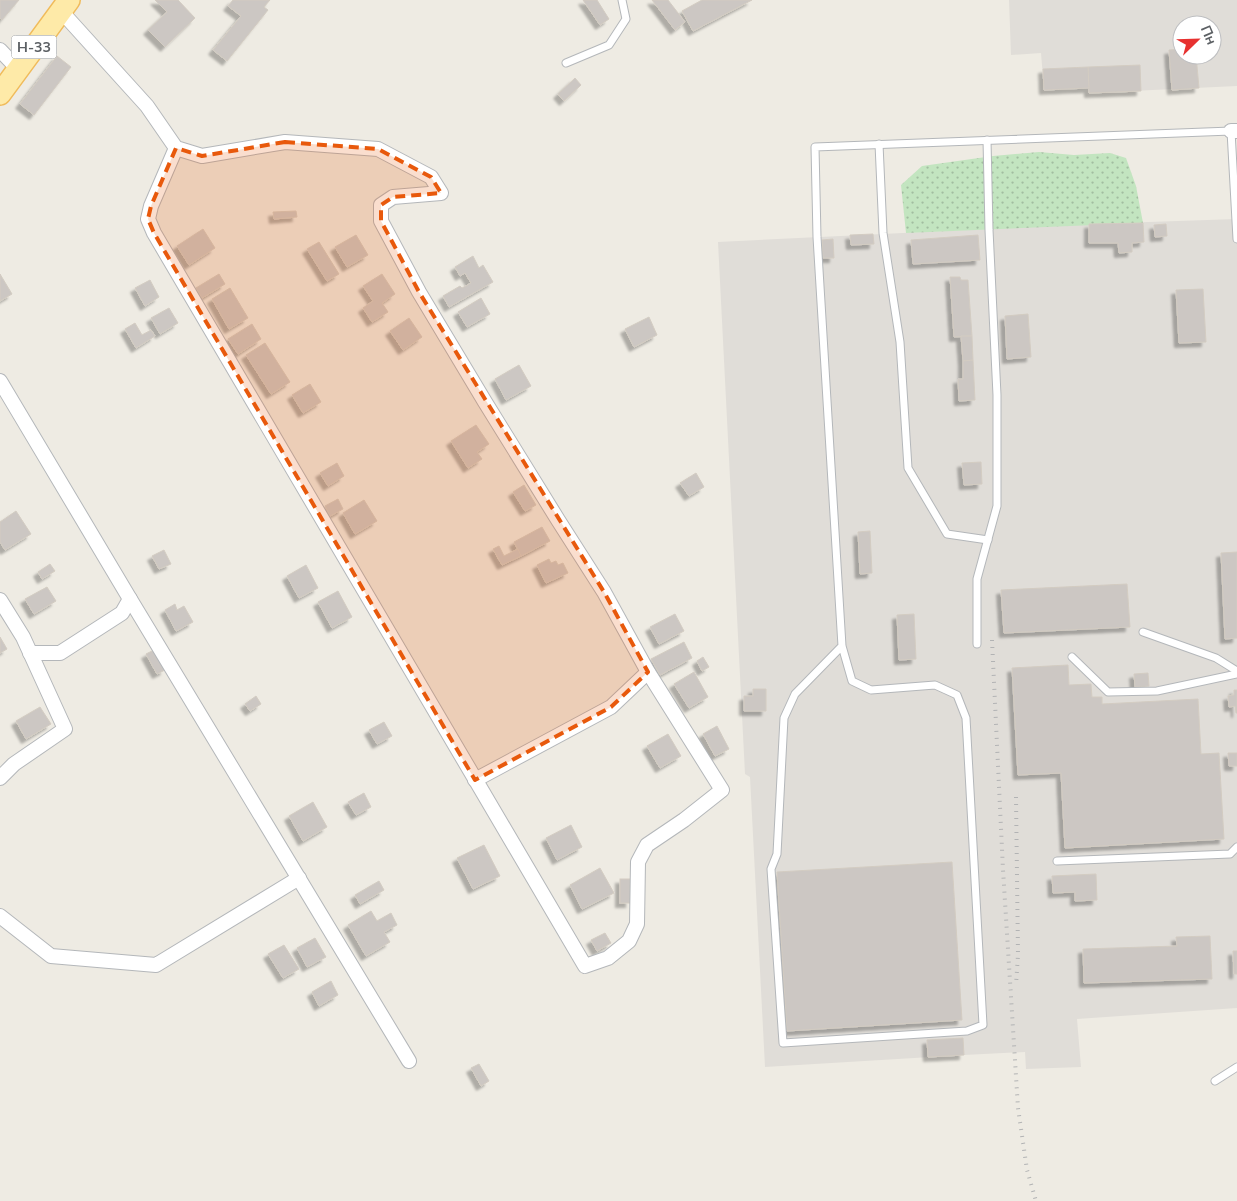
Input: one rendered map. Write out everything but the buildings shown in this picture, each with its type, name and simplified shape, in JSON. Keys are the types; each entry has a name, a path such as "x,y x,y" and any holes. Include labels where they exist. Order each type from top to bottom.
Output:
{"main road":[{"name":"Н-33","path":"0,94 65,5"}],"street":[{"path":"65,5 147,106 176,148 202,156 286,142 378,149 431,177 441,194 393,197 381,205 381,221 424,300 485,402 604,592 648,672 722,790 684,820 647,845 638,862 637,924 629,941 608,958 585,966 154,233 148,219 151,206 176,148"},
{"path":"0,50 18,69"},
{"path":"0,380 409,1061"},
{"path":"30,653 60,653 122,613 130,599"},
{"path":"0,600 23,637 65,729 14,764 0,778"},
{"path":"475,780 611,707 648,672"},
{"path":"0,916 51,956 156,965 299,878"}],"lane":[{"path":"566,63 609,45 626,19 622,0"},
{"path":"842,646 795,694 784,718 778,854 771,869 783,1043 968,1031 983,1025 966,718 957,695 935,685 871,690 852,681 842,646 817,237 815,147 1234,131 1237,240"},
{"path":"977,644 977,579 997,506 997,395 987,140"},
{"path":"879,144 883,234 900,342 908,468 947,534 988,540"},
{"path":"1143,632 1216,658 1237,672"},
{"path":"1072,656 1108,692 1157,691 1237,672"},
{"path":"1057,862 1230,854 1237,847"},
{"path":"1216,1081 1237,1067"}],"highlighted area":[{"path":"285,142 378,149 431,177 441,193 393,197 381,205 381,221 419,292 604,592 648,672 611,707 475,780 154,233 148,219 151,206 176,148 202,156"}],"shaded area":[{"path":"1009,0 1237,0 1237,86 1089,93 1089,89 1044,90 1041,53 1011,55"},
{"path":"1237,219 1237,1008 1077,1019 1081,1067 1026,1069 1025,1052 765,1067 750,777 745,774 718,242 1089,224"}],"green space":[{"path":"1039,152 1074,155 1110,153 1126,158 1136,186 1143,223 906,233 901,185 922,166"}],"railway":[{"path":"992,640 1003,870 1018,1108 1027,1170 1036,1201"},
{"path":"1016,797 1018,955 1016,985"}]}
